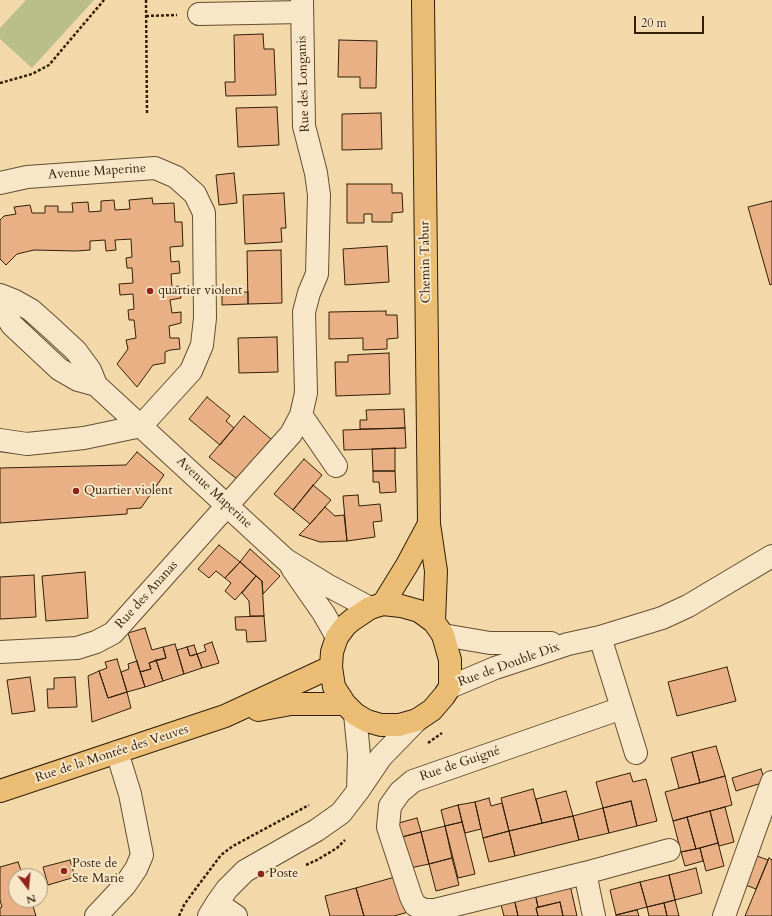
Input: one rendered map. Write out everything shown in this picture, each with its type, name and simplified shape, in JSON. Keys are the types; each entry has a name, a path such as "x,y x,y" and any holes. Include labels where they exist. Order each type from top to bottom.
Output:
{"main road":[{"name":"Chemin Tabur","path":"423,0 429,524 436,571 438,628"},
{"name":"Chemin Tabur","path":"377,606 407,565 429,524"},
{"path":"377,606 401,606 419,611 438,628 450,660 450,687 432,710 417,720 399,725 381,725 367,721 350,709 334,687 331,667 332,652 337,637 346,625 377,606"},
{"path":"225,716 331,667"},
{"path":"225,716 291,704 350,709"},
{"name":"Rue de la Montée des Veuves","path":"0,791 225,716"}],"street":[{"name":"Rue des Longanis","path":"199,14 302,6 304,126 316,173 319,195 317,274 309,293 304,312 306,393 301,415 291,434 227,506"},
{"name":"Avenue Maperine","path":"0,183 27,177 156,168 176,177 195,194 204,213 205,318 202,345 191,371 141,426"},
{"name":"Avenue Maperine","path":"0,295 31,310 76,351 90,370 96,384 286,560 327,585 377,606"},
{"name":"Avenue Maperine","path":"0,303 12,325 59,369 78,380 96,384"},
{"path":"301,415 336,466"},
{"path":"0,440 26,444 84,438 141,426"},
{"name":"Rue des Ananas","path":"0,652 77,648 96,642 113,633 227,506"},
{"name":"Rue de Double Dix","path":"450,687 495,668 568,644 600,637 662,618 688,606 772,556"},
{"name":"Avenue Maperine","path":"286,560 324,614 337,637"},
{"name":"Rue de Double Dix","path":"438,628 490,643 568,644"},
{"path":"600,637 636,753"},
{"name":"Rue de Guigné","path":"622,708 413,781 400,792 390,806 388,828 411,897 415,905 424,910 435,910 585,873 670,850"},
{"path":"350,709 359,754 358,791"},
{"path":"236,916 213,909 227,889 245,871 317,830 341,813 381,757 417,720"},
{"path":"96,916 125,885 136,869 142,855 130,794 118,752"},
{"path":"724,916 772,782"},
{"path":"585,873 594,916"}],"path":[{"path":"0,83 32,74 49,65 104,0"},
{"path":"146,0 146,114"},
{"path":"146,16 199,14"},
{"path":"425,744 431,742 445,731"},
{"path":"179,916 194,890 221,856 233,846 314,803"}],"green space":[{"path":"26,0 94,0 32,68 0,39 0,28"}],"building":[{"path":"263,34 264,49 274,49 276,95 226,96 225,82 235,82 234,35"},
{"path":"339,40 377,41 376,88 360,88 360,77 338,77"},
{"path":"277,107 279,145 238,147 236,108"},
{"path":"381,113 382,149 342,150 342,114"},
{"path":"234,173 237,203 219,205 216,175"},
{"path":"347,184 392,184 392,193 402,193 403,212 392,213 392,222 372,222 372,214 364,214 364,223 347,223"},
{"path":"284,193 286,228 281,228 282,242 245,244 243,195"},
{"name":"quartier violent","path":"152,198 153,204 174,203 175,222 182,222 183,246 170,247 171,262 179,261 180,273 171,274 172,287 179,286 181,298 170,300 172,313 181,312 181,323 169,326 170,338 179,338 180,349 165,352 165,363 153,365 137,387 117,364 128,349 126,340 136,338 134,320 129,320 128,310 134,309 133,294 120,295 119,284 133,283 132,268 127,268 126,258 132,257 131,239 115,240 116,250 106,251 105,240 90,241 90,250 34,250 17,254 6,265 0,259 0,220 4,216 16,214 14,207 30,205 32,213 45,213 45,206 58,206 58,212 73,212 72,203 88,202 89,212 101,211 101,201 114,200 115,210 130,209 129,200"},
{"path":"772,201 772,284 770,285 748,207"},
{"path":"387,246 389,282 345,285 343,249"},
{"path":"281,250 282,303 248,304 247,251"},
{"path":"248,292 248,304 222,305 222,293"},
{"path":"386,311 386,315 397,315 398,338 387,339 387,349 363,350 363,338 329,339 329,312"},
{"path":"277,337 278,372 239,373 238,338"},
{"path":"389,353 390,394 336,396 335,362 348,362 348,355"},
{"path":"207,397 230,416 226,421 234,428 220,445 189,419"},
{"path":"404,409 405,428 360,429 360,420 367,420 366,410"},
{"path":"244,416 271,439 237,479 209,457"},
{"path":"405,428 406,448 344,450 343,430"},
{"path":"395,448 395,471 373,471 372,449"},
{"name":"Quartier violent","path":"137,452 164,475 141,508 127,509 127,514 0,523 0,468 126,465"},
{"path":"304,459 322,475 293,510 274,494"},
{"path":"373,471 395,471 396,492 380,493 379,482 373,482"},
{"path":"313,485 331,500 310,524 293,510"},
{"path":"358,495 359,506 380,504 382,521 373,522 375,537 347,541 343,496"},
{"path":"325,507 335,516 344,515 347,541 320,542 299,535"},
{"path":"219,545 240,562 225,578 216,571 209,578 198,569"},
{"path":"250,549 280,576 263,594 262,581 240,562"},
{"path":"240,562 256,576 235,600 225,591 231,583 225,578"},
{"path":"85,572 88,618 46,621 42,576"},
{"path":"34,575 36,617 0,619 0,577"},
{"path":"256,576 262,581 264,616 250,616 249,601 242,593"},
{"path":"264,616 266,641 247,642 246,630 236,630 235,617"},
{"path":"145,628 152,650 163,647 166,658 149,663 151,669 140,672 128,633"},
{"path":"212,642 219,663 202,668 197,654 206,651 204,645"},
{"path":"175,644 184,674 163,681 156,660 166,658 163,647"},
{"path":"194,645 197,654 190,656 187,647"},
{"path":"187,647 190,656 197,654 202,668 184,674 177,650"},
{"path":"117,659 127,692 108,698 99,671 107,668 105,662"},
{"path":"156,660 163,681 145,687 140,672 151,669 149,663"},
{"path":"137,661 145,687 127,692 121,672 129,669 128,664"},
{"path":"727,667 736,701 677,716 668,682"},
{"path":"99,671 108,698 127,692 131,708 92,722 88,676"},
{"path":"30,677 35,711 12,714 7,680"},
{"path":"75,677 77,707 48,708 47,689 54,689 54,678"},
{"path":"716,746 725,776 700,783 692,752"},
{"path":"692,752 700,783 679,788 671,758"},
{"path":"761,769 765,782 736,791 732,778"},
{"path":"630,773 633,782 646,779 657,821 637,826 631,801 603,808 596,782"},
{"path":"725,776 732,805 673,821 665,792"},
{"path":"533,789 542,823 509,831 501,798"},
{"path":"566,791 573,816 542,823 536,799"},
{"path":"489,798 491,806 502,803 509,831 483,838 475,802"},
{"path":"631,801 637,826 609,833 603,808"},
{"path":"475,802 481,829 465,833 458,805"},
{"path":"458,805 462,822 445,826 441,810"},
{"path":"725,807 734,842 719,846 710,811"},
{"path":"603,808 609,833 579,840 573,816"},
{"path":"710,811 718,843 696,849 687,817"},
{"path":"573,816 579,840 515,856 509,831"},
{"path":"687,817 696,849 681,852 673,821"},
{"path":"417,818 421,832 398,838 395,824"},
{"path":"462,822 475,874 458,878 445,826"},
{"path":"445,826 452,858 429,864 421,832"},
{"path":"509,831 515,856 489,862 483,838"},
{"path":"421,832 429,864 410,868 402,837"},
{"path":"718,843 724,866 706,871 700,848"},
{"path":"700,848 703,861 685,866 681,852"},
{"path":"754,855 768,860 756,889 743,884"},
{"path":"452,858 459,885 436,891 429,864"},
{"path":"769,858 772,860 772,916 745,916"},
{"path":"70,860 75,877 48,885 48,868 43,867"},
{"path":"18,862 20,868 8,868 8,908 34,908 36,916 0,916 0,908 2,907 0,900 0,867"},
{"path":"696,868 702,893 675,900 669,875"},
{"path":"402,875 412,911 394,916 364,916 356,888"},
{"path":"669,875 675,900 647,907 640,882"},
{"path":"640,882 647,907 616,915 610,890"},
{"path":"570,885 577,916 563,916 560,902 538,907 535,893"},
{"path":"356,888 364,916 330,916 325,896"},
{"path":"535,893 538,916 518,916 514,898"},
{"path":"514,898 518,916 504,916 500,901"},
{"path":"675,900 679,916 667,916 664,903"},
{"path":"560,902 563,916 538,916 536,908"},
{"path":"664,903 667,916 649,916 647,907"},
{"path":"637,910 639,916 616,916 616,915"}],"place":[{"name":"quartier violent","path":"150,291"},
{"name":"Quartier violent","path":"76,491"},
{"name":"Poste de Ste Marie","path":"64,871"},
{"name":"Poste","path":"261,874"}]}
